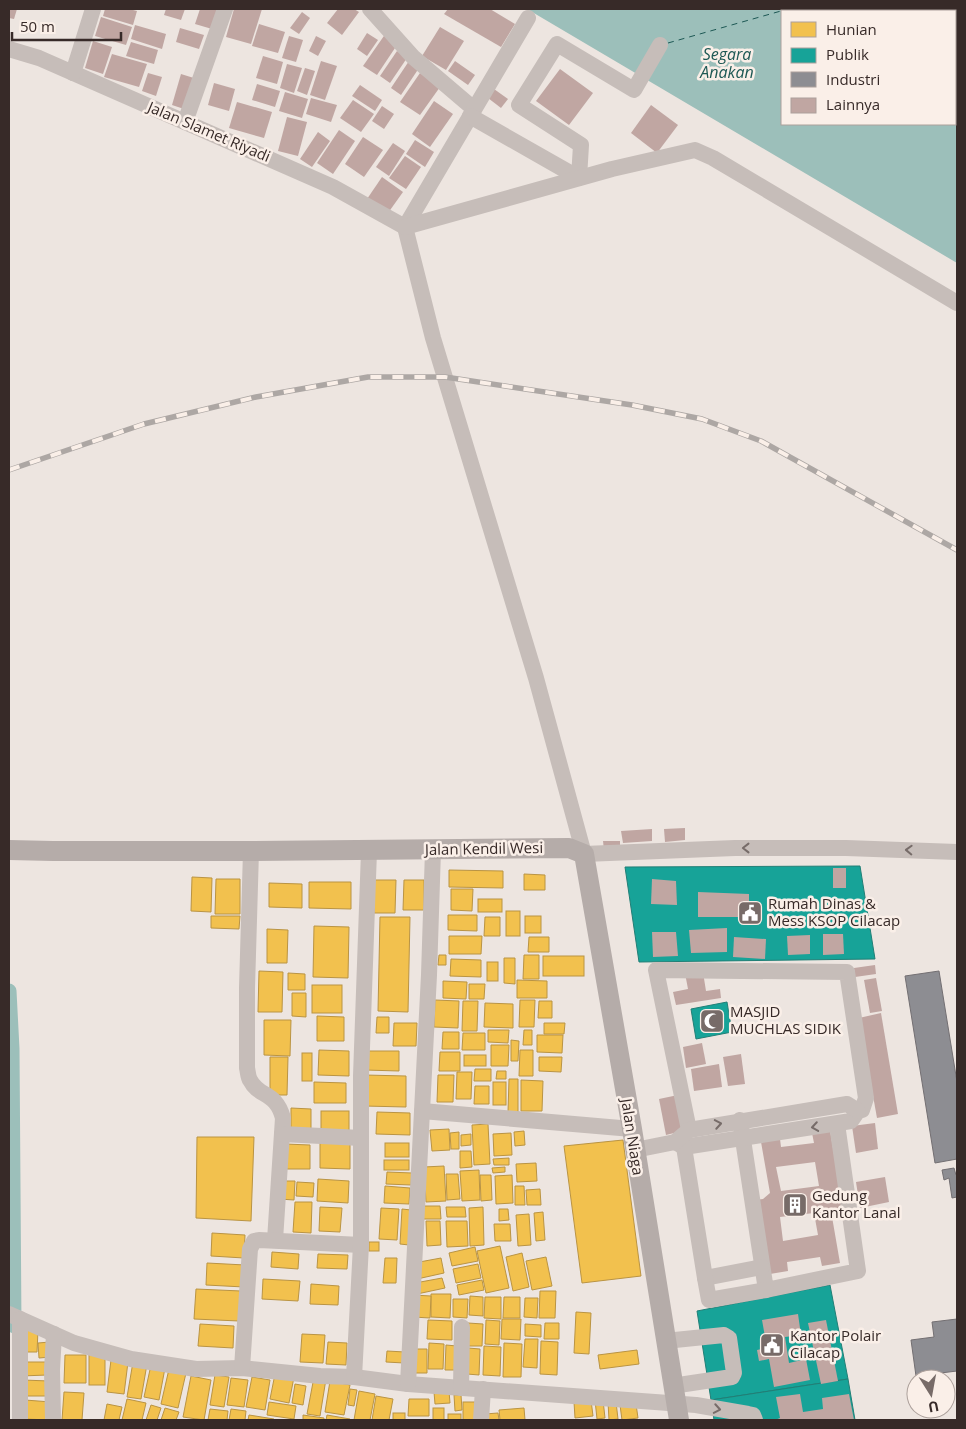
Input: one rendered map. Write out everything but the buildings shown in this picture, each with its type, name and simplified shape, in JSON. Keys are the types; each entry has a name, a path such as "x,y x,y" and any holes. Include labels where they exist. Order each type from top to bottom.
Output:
{"main road":[{"name":"Jalan Kendil Wesi","path":"14,850 251,851 569,848 584,854"},
{"name":"Jalan Niaga","path":"584,854 632,1129 676,1403"}],"street":[{"path":"73,73 93,9"},
{"path":"185,122 225,9"},
{"path":"370,9 413,57 472,113 579,178"},
{"path":"528,18 404,227 433,338 536,678 584,854"},
{"path":"579,178 581,145 519,105 557,44 634,90 660,45"},
{"name":"Jalan Slamet Riyadi","path":"9,49 39,58 333,187 404,227"},
{"path":"404,227 579,178 694,150 713,158 957,303"},
{"name":"Jalan Kendil Wesi","path":"584,854 735,848 846,848 957,852"},
{"path":"354,1377 361,1245 361,1076 370,850"},
{"path":"408,1384 429,984 433,850"},
{"path":"251,851 247,1068 250,1080 257,1088 273,1098 280,1107 283,1118 275,1240"},
{"path":"635,1150 744,1138 851,1121 858,1111 862,1110 866,1098 847,972 656,970 689,1130"},
{"path":"837,1124 858,1271 709,1300 679,1144 689,1130 740,1120 847,1104 858,1111"},
{"path":"422,1111 632,1129"},
{"path":"740,1120 766,1290"},
{"path":"282,1134 361,1138"},
{"path":"242,1368 250,1249 254,1241 275,1240 361,1245"},
{"path":"705,1278 762,1267"},
{"path":"15,1317 74,1343 131,1359 196,1369 242,1368 320,1376 354,1377 408,1384 676,1403 753,1415 755,1420"},
{"path":"15,1317 19,1328 20,1420"},
{"path":"461,1388 462,1327"},
{"path":"54,1334 52,1370 54,1420"},
{"path":"665,1341 724,1335 729,1338 734,1373 732,1377 676,1403"},
{"path":"481,1420 482,1389"}],"water":[{"name":"Segara Anakan","path":"527,9 957,9 957,263"}],"waterway":[{"path":"9,991 12,1049 14,1326"}],"ferry route":[{"path":"668,43 781,11"}],"railway":[{"path":"9,470 144,424 256,397 368,377 445,377 632,405 702,419 761,441 957,550"}],"place":[{"name":"Rumah Dinas & Mess KSOP Cilacap","path":"750,913"},
{"name":"MASJID MUCHLAS SIDIK","path":"712,1021"},
{"name":"Gedung Kantor Lanal","path":"795,1205"},
{"name":"Kantor Polair Cilacap","path":"772,1345"}]}
